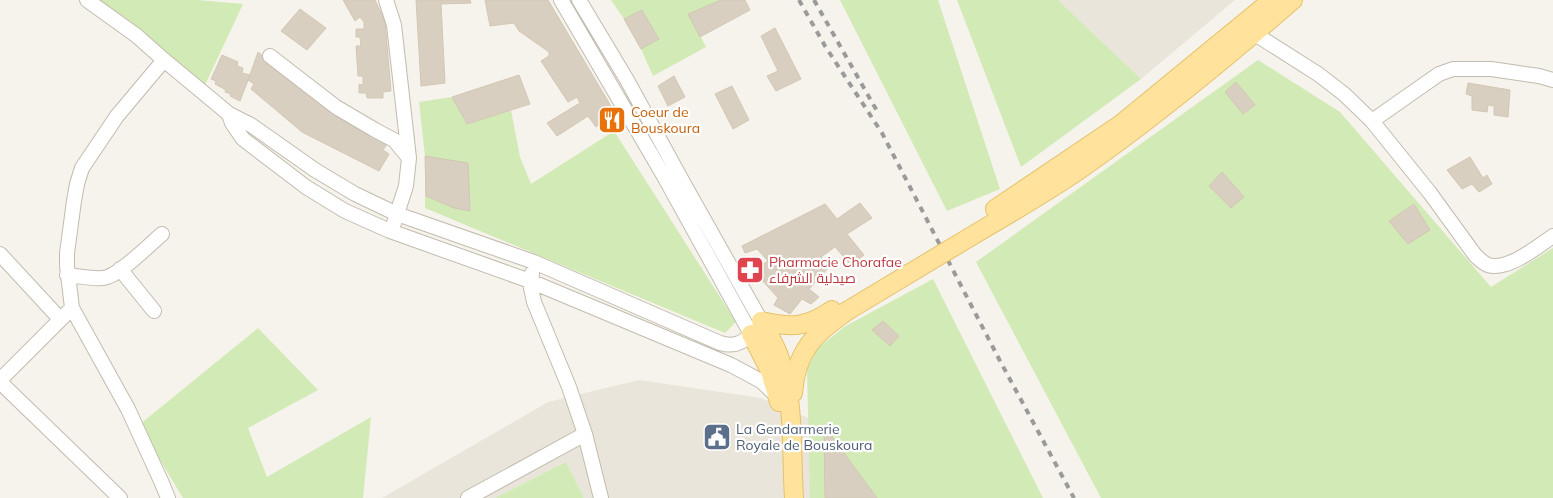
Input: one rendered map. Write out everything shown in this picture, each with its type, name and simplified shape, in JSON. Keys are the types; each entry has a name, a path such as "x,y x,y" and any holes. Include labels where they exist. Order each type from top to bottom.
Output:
{"main road":[{"path":"1248,30 1272,0"},
{"path":"756,327 801,325 815,321 845,307 967,232 1011,199 1099,140 1248,30 1293,0"},
{"path":"791,428 794,380 803,353 817,334 845,307"},
{"path":"756,327 778,397 781,416 782,498"},
{"path":"756,327 776,349 783,369 791,428 794,498"}],"street":[{"path":"87,0 138,36 228,114 251,125 335,183 362,198 397,214 534,262 720,343 735,345 746,339 756,327"},
{"path":"386,0 394,25 409,158 406,186 390,231"},
{"path":"561,0 665,178 756,327"},
{"path":"579,0 627,80 756,327"},
{"path":"1248,30 1318,74 1344,94 1372,121 1430,193 1476,255 1487,264 1500,266 1509,263 1553,236"},
{"path":"270,56 336,107 394,140 409,158"},
{"path":"164,60 117,116 82,168 77,184 67,253 67,275 72,308 128,409 168,498"},
{"path":"1372,121 1439,74 1453,69 1491,69 1553,80"},
{"path":"228,114 243,139 306,187 345,211 390,231 530,281 731,365 761,381 778,397"},
{"path":"67,275 104,278 110,276 162,234"},
{"path":"0,254 60,319"},
{"path":"534,262 530,281 534,302 569,387 602,498"},
{"path":"120,269 154,310"},
{"path":"72,308 0,381 120,498"},
{"path":"731,365 735,345"},
{"path":"468,498 584,434"}],"shaded area":[{"path":"1058,0 1235,0 1141,79"},
{"path":"639,380 761,398 849,435 898,498 584,498 566,462 495,498 382,498 548,402"}],"green space":[{"path":"92,0 197,0 243,4 205,85"},
{"path":"611,0 721,0 689,14 706,47 653,76 641,49 659,38 642,10 624,19"},
{"path":"840,0 938,0 1000,189 947,211"},
{"path":"957,0 1058,0 1141,79 1021,167"},
{"path":"1258,60 1340,112 1491,287 1553,248 1553,498 1101,498 976,262"},
{"path":"452,97 467,124 511,110 520,157 531,184 614,131 736,322 725,333 425,208 425,156 419,102"},
{"path":"933,279 1043,498 810,498 807,369 817,349 844,327"},
{"path":"258,328 318,390 248,428 267,477 371,417 363,498 183,498 139,425"},
{"path":"566,462 584,498 495,498"}],"building":[{"path":"343,0 375,0 385,21 391,91 383,92 383,98 367,98 366,93 359,93 359,84 363,85 363,76 358,76 356,46 361,46 360,37 356,37 356,29 364,29 364,22 360,17 355,21"},
{"path":"416,0 470,0 471,3 441,4 445,83 421,86"},
{"path":"485,0 548,0 615,113 596,127 588,116 557,136 547,123 580,103 577,97 568,102 541,61 549,56 549,52 519,31 514,23 490,26"},
{"path":"721,0 745,0 750,10 700,37 688,14"},
{"path":"300,9 326,28 307,50 281,31"},
{"path":"642,10 659,39 641,49 624,19"},
{"path":"775,28 801,79 776,91 767,76 778,71 761,36"},
{"path":"258,52 280,71 387,144 383,150 389,154 379,171 302,132 251,89 254,84 248,80"},
{"path":"222,55 238,62 237,66 243,68 242,73 250,75 240,101 230,96 231,94 225,92 226,90 215,84 216,81 211,79"},
{"path":"519,75 530,104 467,124 452,97"},
{"path":"674,76 685,97 668,106 658,86"},
{"path":"1236,82 1255,105 1243,114 1225,92"},
{"path":"1468,83 1510,90 1508,117 1494,115 1494,106 1488,105 1487,112 1472,110 1472,96 1466,94"},
{"path":"732,86 749,120 733,129 715,94"},
{"path":"425,156 468,163 470,211 454,208 426,196"},
{"path":"1470,157 1483,178 1487,175 1492,184 1479,192 1472,184 1462,189 1447,170"},
{"path":"1222,172 1244,197 1231,208 1209,186"},
{"path":"860,203 872,218 847,234 864,255 851,265 835,247 821,257 830,266 809,289 819,297 811,304 802,299 790,314 774,305 778,298 753,270 768,261 757,249 745,253 742,246 825,204 837,219"},
{"path":"1414,204 1430,230 1408,244 1389,221"},
{"path":"883,321 899,336 890,346 872,330"},
{"path":"824,426 877,498 825,498"}],"railway":[{"path":"799,0 825,46 882,133 999,359 1074,498"},
{"path":"814,0 877,111"}],"place":[{"name":"Coeur de Bouskoura","path":"612,120"},
{"name":"Pharmacie Chorafae صيدلية الشرفاء","path":"750,270"},
{"name":"La Gendarmerie Royale de Bouskoura","path":"717,437"}]}
